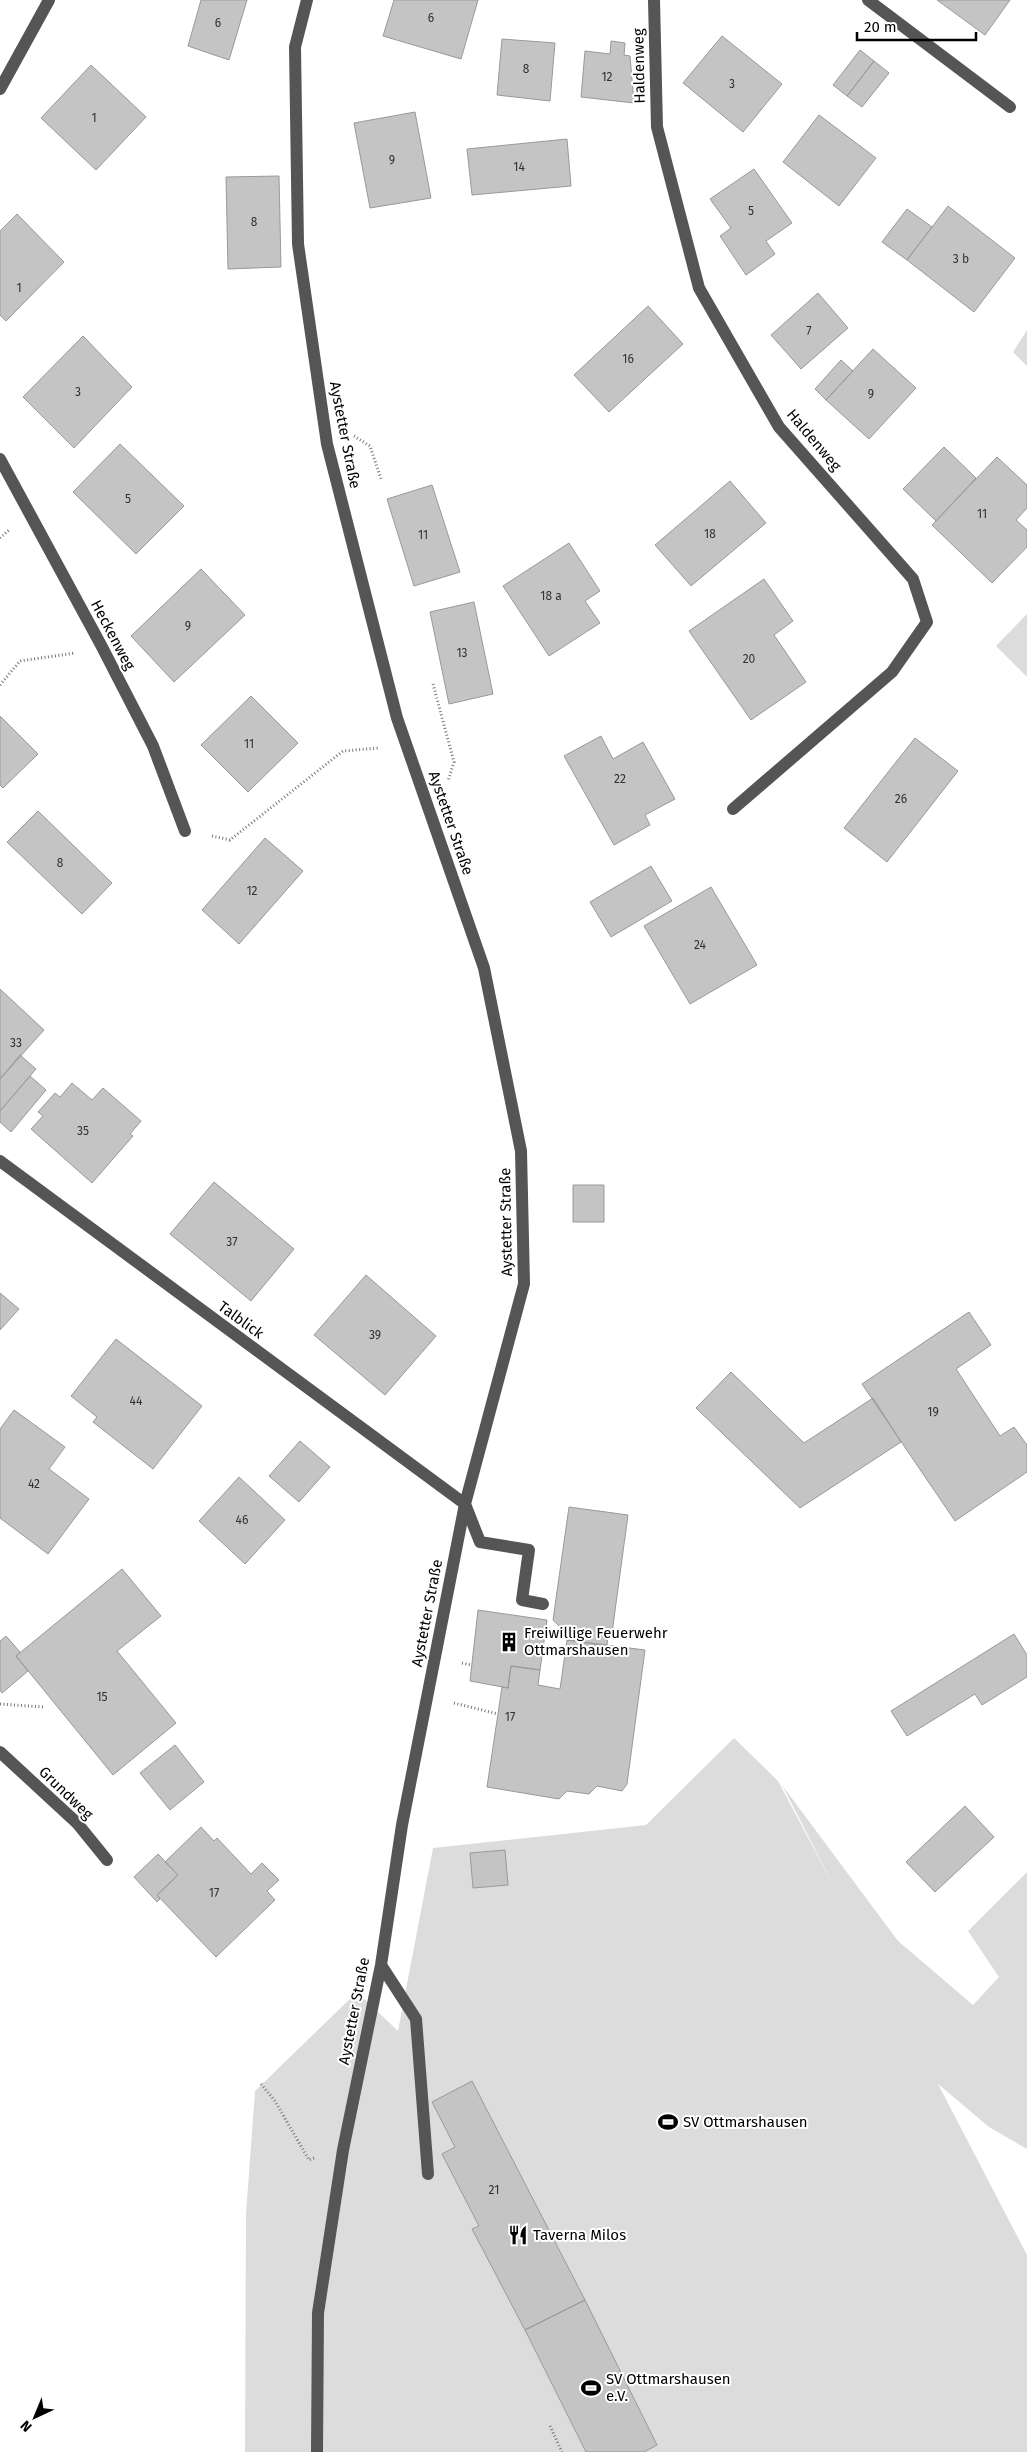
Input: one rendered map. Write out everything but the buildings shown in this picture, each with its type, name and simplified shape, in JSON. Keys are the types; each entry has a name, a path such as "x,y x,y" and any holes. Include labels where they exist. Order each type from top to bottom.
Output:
{"street":[{"path":"0,89 49,0"},
{"name":"Aystetter Straße","path":"307,0 295,47 298,244 330,454 397,718 484,968 521,1151 524,1284 465,1504 402,1825 380,1965 343,2150 318,2312 317,2452"},
{"name":"Haldenweg","path":"654,0 657,127 699,288 779,427 913,579 927,622 892,672 733,809"},
{"path":"868,0 1010,107"},
{"name":"Heckenweg","path":"0,459 101,645 153,746 185,831"},
{"name":"Talblick","path":"0,1161 465,1504"},
{"path":"465,1504 480,1542 529,1550 522,1600 543,1604"},
{"name":"Grundweg","path":"0,1752 77,1823 107,1860"},
{"path":"380,1965 416,2019 428,2174"}],"path":[{"path":"324,417 370,446 381,480"},
{"path":"0,685 20,661 70,655 101,645"},
{"path":"433,684 454,762 436,827"},
{"path":"230,840 342,751 407,746"},
{"path":"0,1704 44,1707"},
{"path":"480,1710 498,1714"},
{"path":"262,2084 309,2160 343,2150"},
{"path":"550,2426 562,2452"}],"shaded area":[{"path":"1027,330 1027,366 1013,352"},
{"path":"1027,614 1027,677 996,646"},
{"name":"SV Ottmarshausen","path":"734,1738 778,1781 837,1892 782,1785 898,1941 973,2005 999,1977 968,1931 1027,1872 1027,2149 989,2127 938,2084 1027,2255 1027,2452 245,2452 246,2214 255,2091 357,1992 398,2031 433,1848 646,1825"}],"place":[{"name":"Freiwillige Feuerwehr Ottmarshausen","path":"509,1642"},
{"name":"SV Ottmarshausen","path":"668,2122"},
{"name":"Taverna Milos","path":"518,2235"},
{"name":"SV Ottmarshausen e.V.","path":"591,2388"}]}
